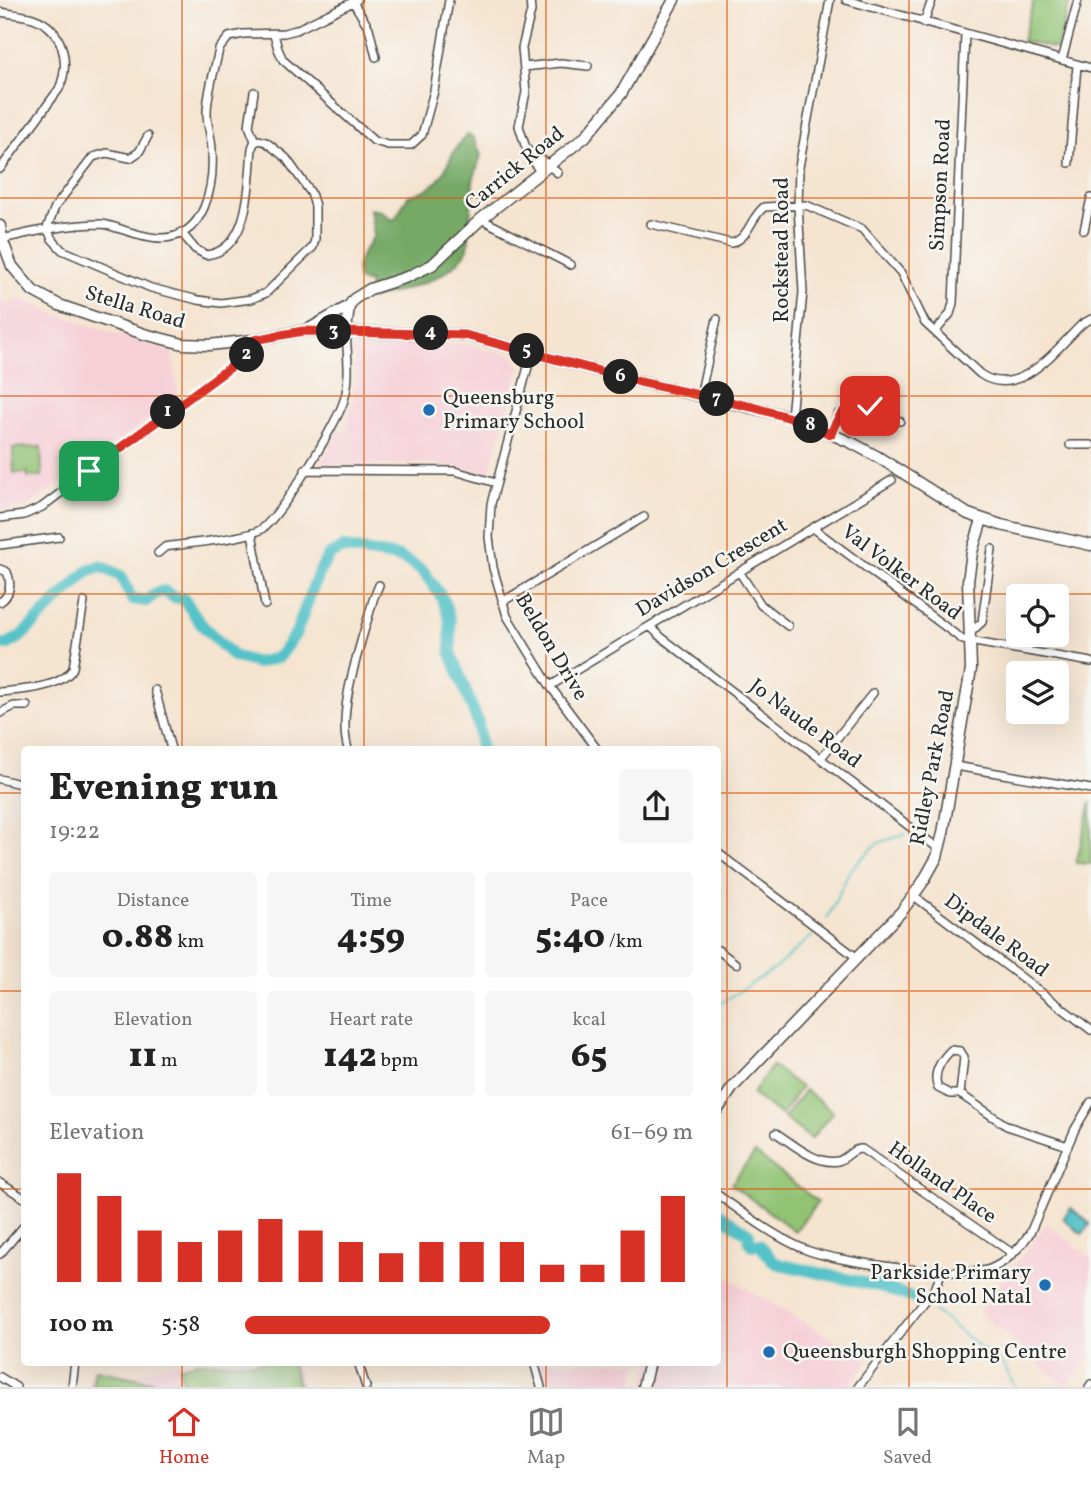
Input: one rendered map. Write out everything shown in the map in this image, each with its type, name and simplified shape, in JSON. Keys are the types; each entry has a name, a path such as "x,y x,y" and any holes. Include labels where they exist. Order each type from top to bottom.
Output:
{"main road":[{"name":"Carrick Road","path":"306,330 349,306 363,293 414,275 432,265 481,219 585,137 607,113 629,80 674,0"},
{"path":"529,154 549,166"},
{"name":"Stella Road","path":"0,226 2,240 12,266 33,291 59,305 144,334 183,344 209,345 306,330 346,328 465,335 640,382 791,418 878,457 954,506 982,520 1091,545"},
{"path":"346,328 349,306"},
{"name":"Ridley Park Road","path":"721,1105 733,1087 914,896 931,869 939,849 971,669 967,595 969,569 982,520"},
{"path":"643,1387 648,1366"}],"street":[{"path":"274,34 284,60 374,141 388,145 411,145 422,135 434,91 449,0"},
{"path":"530,0 531,11 522,48 526,92 519,126 529,154 540,173"},
{"name":"Rockstead Road","path":"791,418 803,292 798,205 799,167 830,0"},
{"path":"846,0 1091,68"},
{"path":"924,23 932,0"},
{"path":"1062,60 1078,0"},
{"path":"2,240 47,228 103,224 160,238 181,232 194,224 210,189 212,150 207,114 219,50 223,42 236,35 274,34 302,27 355,1 369,28 376,57"},
{"path":"0,12 42,22 58,37 64,54 63,80 59,89 0,169"},
{"name":"Simpson Road","path":"935,332 950,314 953,303 965,35"},
{"path":"524,67 561,63 588,66"},
{"path":"1069,163 1077,65"},
{"path":"181,232 195,249 206,255 226,247 239,226 248,205 252,148 255,141 249,126 254,92"},
{"path":"148,136 139,152 130,158 107,153 93,158 55,207 47,228 51,239 62,250 150,288 211,303 258,297 270,290 309,253 314,244 316,220 311,193 286,158 266,142 255,141"},
{"path":"549,166 558,173"},
{"path":"1084,230 1091,198"},
{"path":"654,224 731,243 743,237 759,211 764,208 798,205 811,206 854,225 867,233 901,273 910,286 922,318 980,374 990,380 1008,381 1033,371 1091,318"},
{"path":"481,219 571,265"},
{"path":"700,396 717,319"},
{"path":"158,553 165,547 252,533 267,525 305,470 344,402 347,380 346,328"},
{"path":"0,518 24,515 42,507 247,355 254,340"},
{"name":"Beldon Drive","path":"532,352 491,504 489,537 493,568 507,616 550,687 595,746"},
{"path":"831,434 838,414 855,406 870,406 900,421"},
{"path":"1070,445 1091,445"},
{"path":"305,470 455,471 496,483"},
{"name":"Davidson Crescent","path":"550,687 892,480"},
{"path":"502,603 644,517"},
{"name":"Val Volker Road","path":"813,528 954,636 1091,662"},
{"path":"252,533 265,605"},
{"path":"0,545 59,537"},
{"path":"970,637 982,622 992,549"},
{"path":"0,569 7,572 10,583 6,598 0,602"},
{"path":"740,573 761,605 788,626"},
{"path":"347,746 344,732 345,707 379,585"},
{"path":"0,692 43,686 69,675 73,668 84,602"},
{"name":"Jo Naude Road","path":"650,626 939,849"},
{"path":"155,690 170,746"},
{"path":"821,758 873,693"},
{"path":"0,713 14,706 27,706"},
{"path":"955,766 1091,789"},
{"path":"0,779 21,784"},
{"path":"721,855 856,957"},
{"name":"Dipdale Road","path":"914,896 1091,1030"},
{"path":"721,952 736,964"},
{"path":"960,1094 964,1057 960,1051 951,1050 941,1062 935,1080 938,1088 944,1092 960,1094 1007,1126 1068,1146"},
{"path":"721,1197 783,1239 813,1253 856,1263 942,1270 985,1270 996,1266 1026,1240 1091,1102"},
{"name":"Holland Place","path":"776,1133 825,1161 839,1160 856,1149 862,1149 1012,1253"},
{"path":"0,1183 21,1196"},
{"path":"0,1254 21,1230"},
{"path":"858,1387 936,1287 942,1270"},
{"path":"72,1387 75,1366"},
{"path":"359,1366 366,1387"},
{"path":"535,1366 541,1387"},
{"path":"0,1377 16,1387"}],"shaded area":[{"path":"20,298 50,312 173,353 178,398 27,507 0,511 0,299 5,303"},
{"name":"Queensburg Primary School","path":"357,338 389,343 464,344 513,356 520,366 489,473 427,463 355,467 321,463 338,429 343,433 349,429 347,423 353,402 353,376 356,373 352,367 356,362 351,354 353,341"},
{"name":"Parkside Primary School Natal","path":"1046,1223 1091,1258 1091,1356 1065,1386 979,1312"},
{"path":"721,1274 869,1360 848,1387 644,1387 650,1366 721,1366"},
{"path":"162,1366 296,1366 303,1387 88,1387 91,1367 132,1375"},
{"path":"536,1366 639,1366 633,1387 542,1387"}],"green space":[{"path":"1034,0 1070,0 1057,49 1022,41"},
{"path":"467,135 473,137 481,155 473,181 468,249 459,260 437,277 370,299 369,281 364,283 358,280 357,268 374,236 370,209 381,211 392,220 395,219 408,196 423,191 440,178"},
{"path":"41,447 42,476 28,477 28,473 14,473 13,448"},
{"path":"1091,802 1091,864 1076,863"},
{"path":"772,1066 801,1087 781,1115 752,1094"},
{"path":"805,1090 833,1112 811,1139 784,1118"},
{"path":"755,1153 818,1202 795,1231 731,1184"},
{"path":"292,1366 299,1387 185,1387 179,1367"},
{"path":"95,1370 166,1384 165,1387 92,1387"}],"water":[{"path":"1071,1208 1090,1224 1082,1234 1063,1218"}],"waterway":[{"path":"0,644 8,644 20,637 88,571 100,566 121,576 132,599 146,601 156,593 164,591 173,597 183,598 201,624 233,656 257,663 279,657 296,633 318,574 329,555 343,548 399,557 424,572 443,599 450,620 451,653 478,723 481,746"},
{"path":"827,919 850,870 878,843 906,834"},
{"path":"721,1003 773,970 812,936"},
{"path":"721,1215 749,1234 749,1242 752,1245 759,1244 774,1262 878,1286 917,1299"},
{"path":"934,1311 1004,1366 1015,1387"}],"place":[{"name":"Queensburg Primary School","path":"429,410"},
{"name":"Parkside Primary School Natal","path":"1045,1285"},
{"name":"Queensburgh Shopping Centre","path":"769,1352"}],"route":[{"path":"89,471 247,355 254,340 303,331 465,335 640,382 752,407 791,418 831,434 838,414 855,406 870,406"}]}
